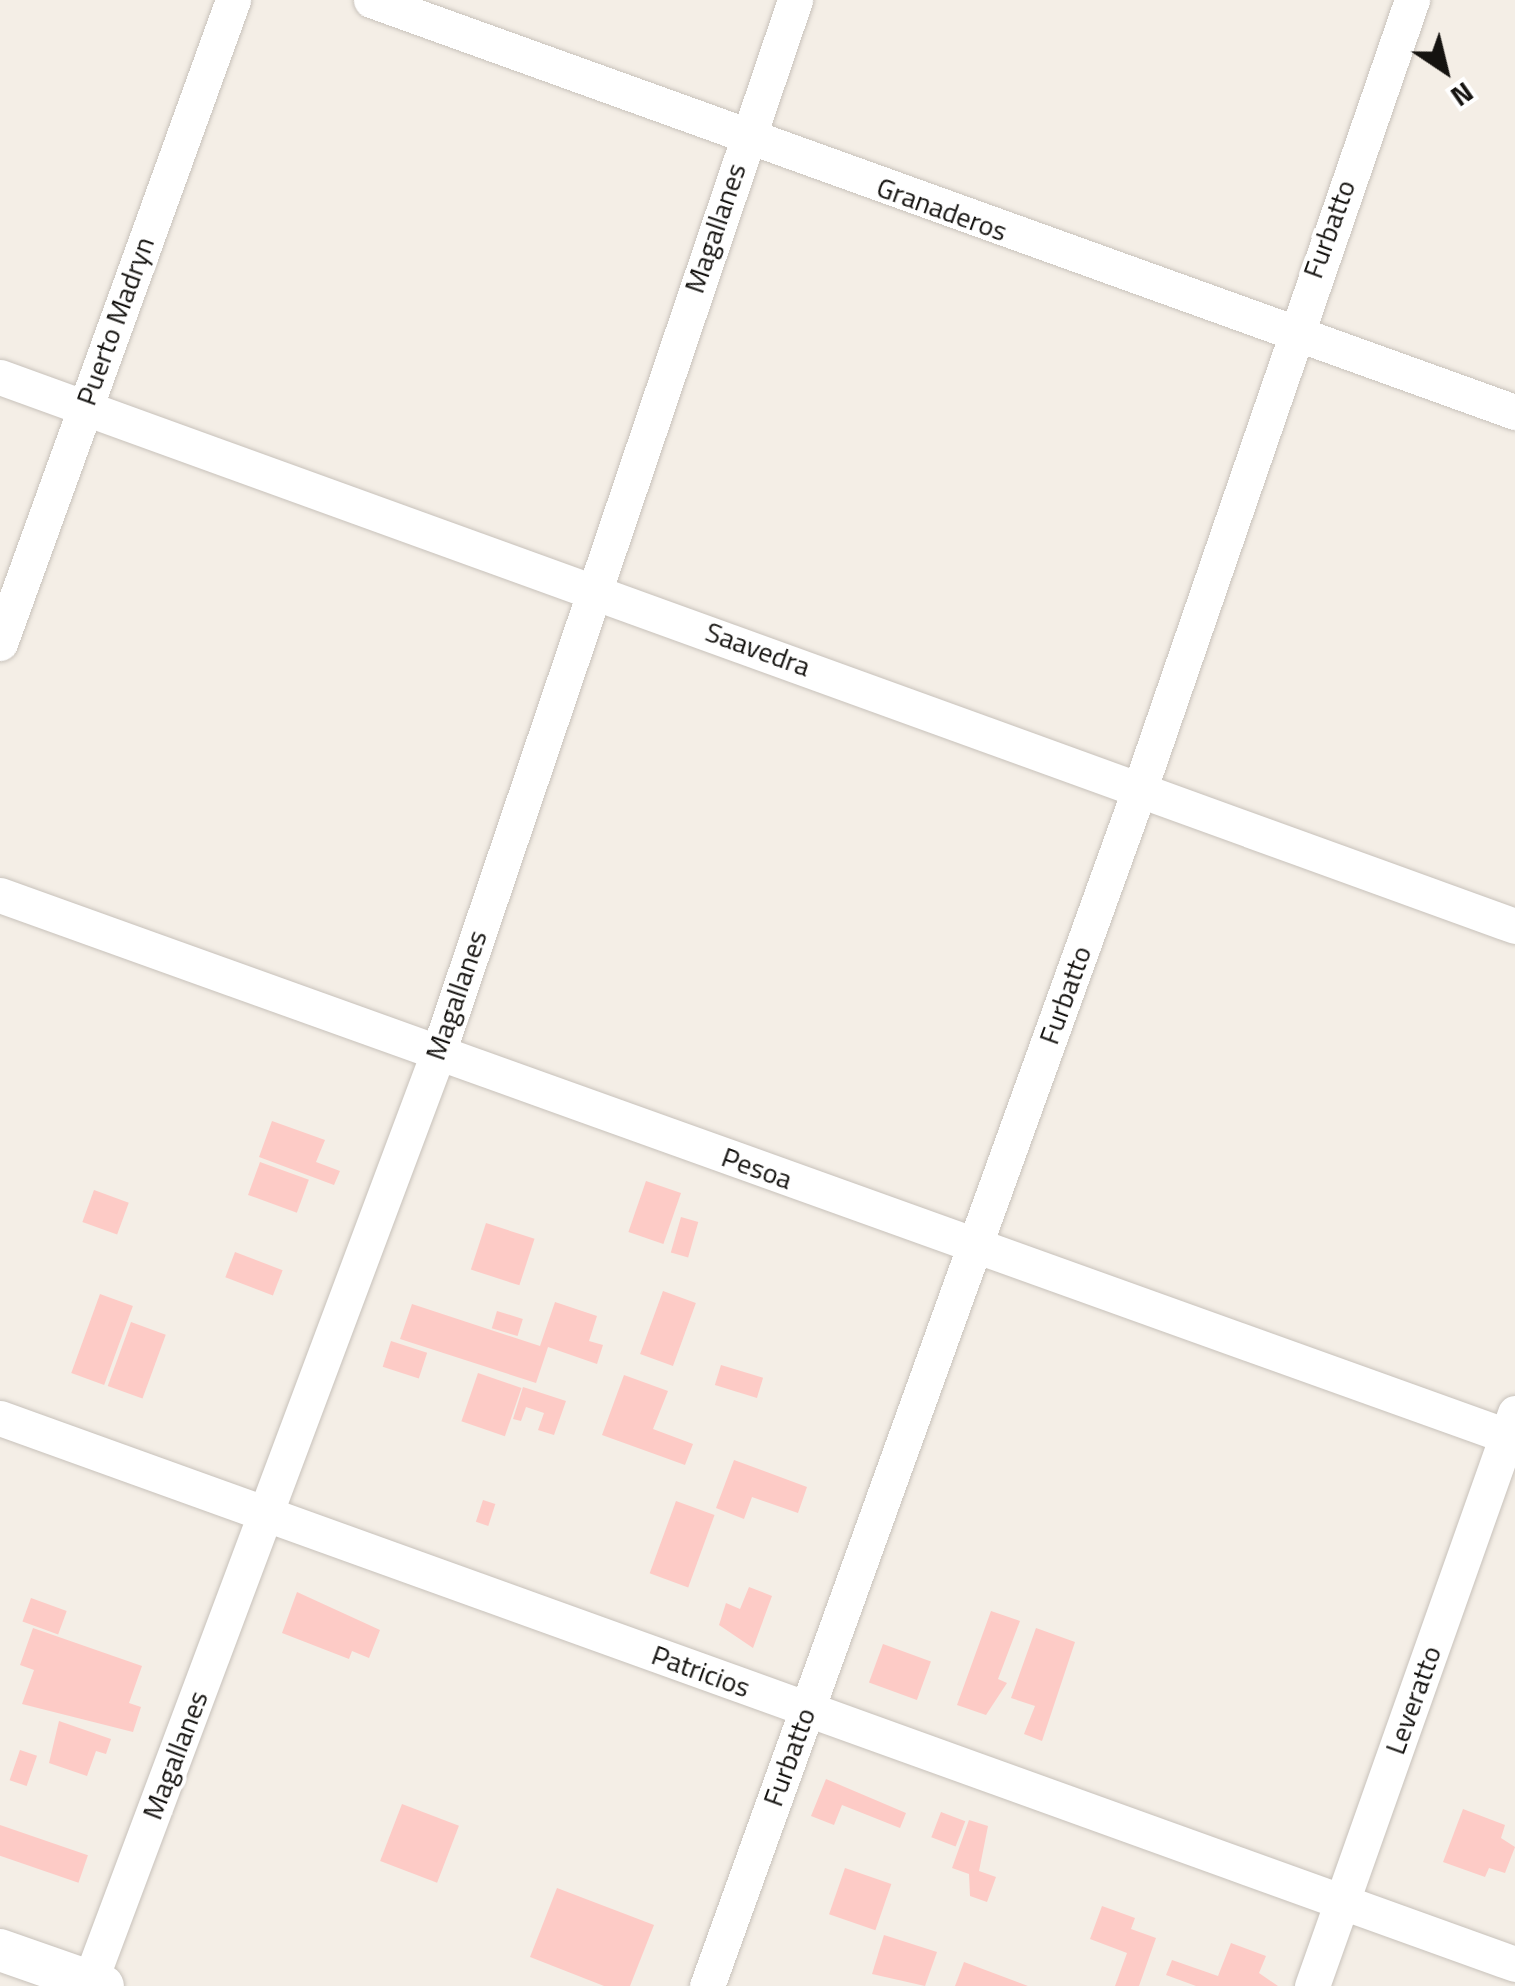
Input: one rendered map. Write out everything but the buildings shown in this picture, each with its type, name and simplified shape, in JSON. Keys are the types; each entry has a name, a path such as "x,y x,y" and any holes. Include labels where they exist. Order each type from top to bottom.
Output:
{"main road":[{"path":"0,1950 97,1984"}],"street":[{"name":"Puerto Madryn","path":"0,642 233,0"},
{"name":"Granaderos","path":"371,0 745,139 1515,412"},
{"name":"Magallanes","path":"97,1984 438,1053 591,588 796,0"},
{"name":"Furbatto","path":"707,1986 1140,788 1291,333 1412,0"},
{"name":"Saavedra","path":"0,377 1515,926"},
{"name":"Pesoa","path":"0,895 974,1245 1512,1430"},
{"name":"Patricios","path":"0,1418 1515,1964"},
{"name":"Leveratto","path":"1312,1986 1512,1430"}]}
